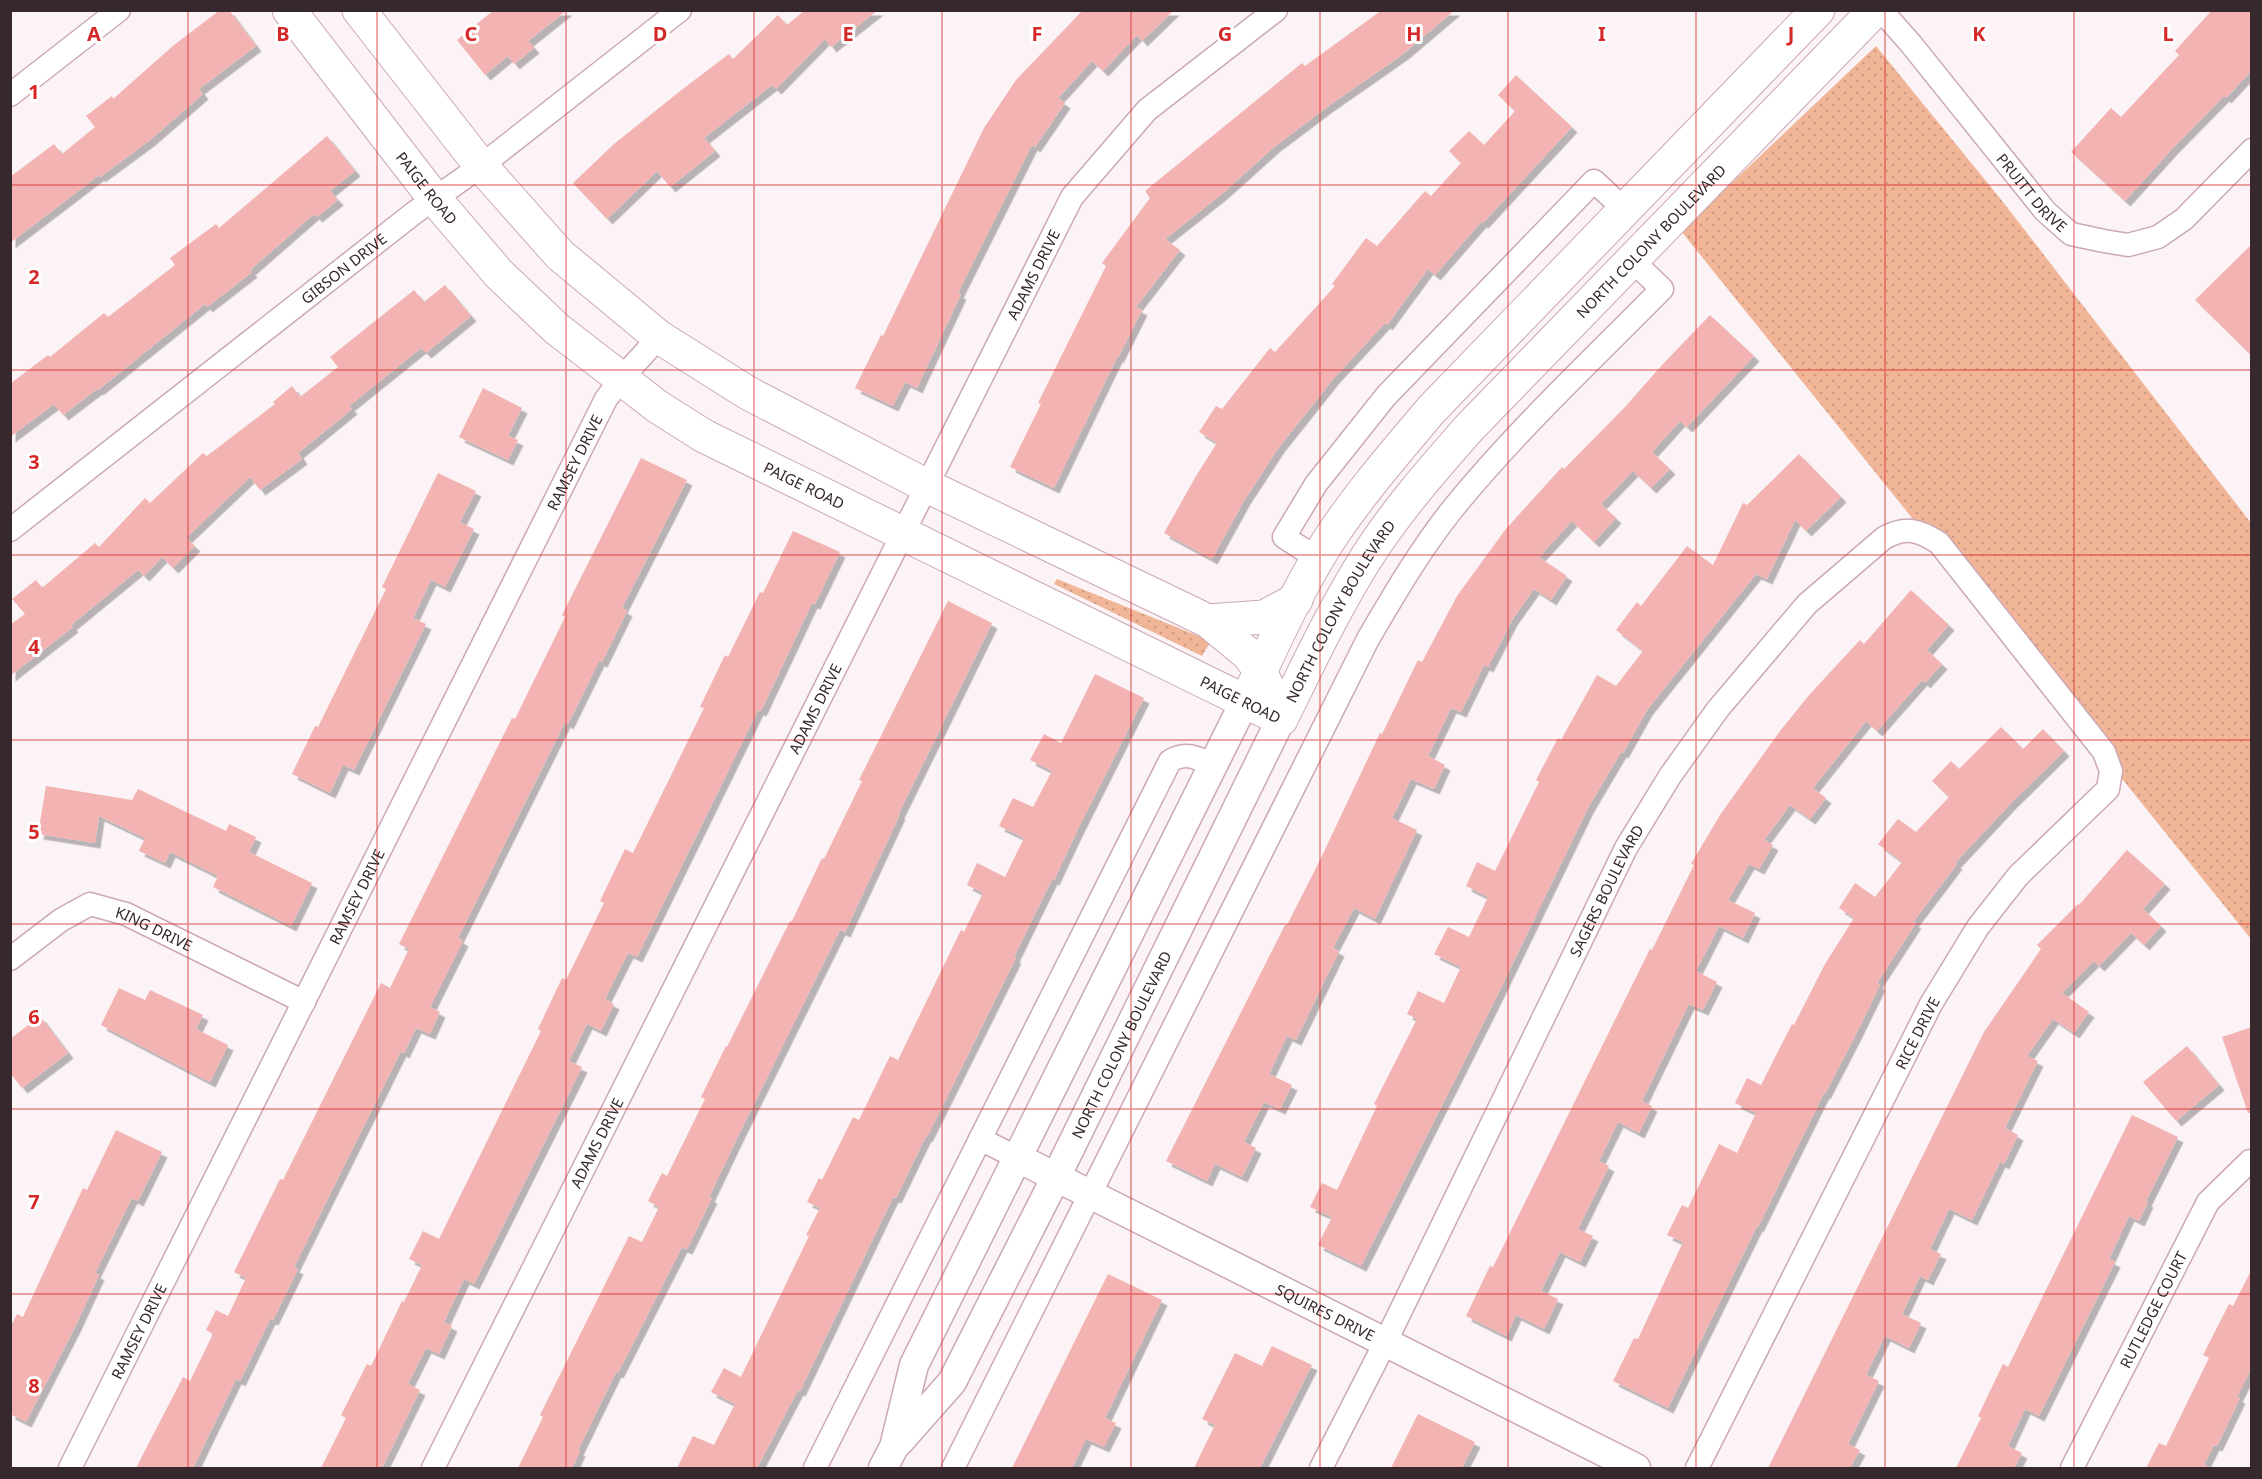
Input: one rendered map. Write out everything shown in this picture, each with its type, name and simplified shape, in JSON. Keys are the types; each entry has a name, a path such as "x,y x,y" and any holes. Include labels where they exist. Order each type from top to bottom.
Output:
{"main road":[{"name":"PAIGE ROAD","path":"289,10 434,198 499,274 557,329 658,407 704,436 1281,719"},
{"name":"PAIGE ROAD","path":"359,10 480,166 560,255 659,337 748,393 925,485 1208,621 1248,654 1260,670 1281,719"},
{"name":"NORTH COLONY BOULEVARD","path":"1245,701 1318,559 1376,475 1431,410 1818,10"},
{"name":"NORTH COLONY BOULEVARD","path":"1281,719 1339,603 1366,558 1400,510 1470,427 1875,10"},
{"path":"1208,621 1264,617 1296,600"}],"street":[{"path":"10,95 119,10"},
{"name":"GIBSON DRIVE","path":"10,530 434,198 480,166 680,10"},
{"name":"ADAMS DRIVE","path":"433,1468 1071,197 1147,110 1276,10"},
{"name":"PRUITT DRIVE","path":"1881,10 2045,211 2071,234 2128,244 2158,237 2184,219 2252,150"},
{"path":"1318,559 1284,537 1316,484 1386,396 1594,181 1624,209"},
{"path":"953,1468 1368,639 1414,561 1455,507 1502,452 1662,289 1632,260"},
{"name":"RAMSEY DRIVE","path":"70,1468 600,410 622,378 659,337"},
{"name":"SAGERS BOULEVARD","path":"1321,1468 1385,1343 1626,848 1670,776 1718,709 1807,604 1884,538 1899,530 1924,533 1939,543 2019,644"},
{"name":"RICE DRIVE","path":"1697,1468 1930,1004 1978,927 2018,876 2108,789 2111,771 2104,752 2019,644"},
{"name":"NORTH COLONY BOULEVARD","path":"889,1458 914,1365 1245,701"},
{"name":"NORTH COLONY BOULEVARD","path":"889,1458 952,1382 1056,1177 1281,719"},
{"path":"815,1468 1170,761 1177,756 1189,754 1214,765"},
{"name":"KING DRIVE","path":"10,959 61,920 90,904 126,914 304,1002"},
{"path":"980,1139 1016,1157"},
{"name":"SQUIRES DRIVE","path":"1016,1157 1635,1468"},
{"name":"RUTLEDGE COURT","path":"2073,1468 2208,1202 2250,1161"}],"shaded area":[{"path":"1876,46 2003,202 2251,523 2251,939 1681,231"},
{"path":"1057,579 1211,641 1202,656 1054,584"}],"building":[{"path":"220,10 229,10 256,46 199,89 203,94 150,140 100,177 99,175 10,243 10,177 54,144 62,154 95,127 86,116 112,96 113,99 174,45"},
{"path":"494,10 567,10 528,41 534,48 514,64 508,56 485,75 457,40"},
{"path":"805,10 878,10 831,47 825,39 776,89 772,85 704,138 715,151 670,187 657,171 607,219 573,183 614,144 684,88 729,54 733,59 778,15 787,25"},
{"path":"1083,10 1174,10 1142,41 1137,35 1103,71 1092,61 1058,98 1065,103 1035,147 1032,145 958,293 961,294 917,388 905,382 893,406 855,388 881,335 883,336 984,128 1016,80"},
{"path":"1382,10 1455,10 1403,54 1274,147 1223,193 1165,239 1180,250 1136,307 1142,310 1054,488 1010,467 1041,404 1038,403 1106,266 1102,263 1150,198 1145,191 1302,63 1305,66"},
{"path":"2212,10 2252,10 2252,70 2172,149 2125,201 2071,152 2111,108 2121,117 2179,55 2175,51"},
{"path":"1516,75 1572,127 1483,223 1481,222 1435,275 1428,269 1387,325 1385,323 1334,378 1279,447 1245,499 1212,559 1164,533 1217,443 1199,432 1216,406 1222,409 1270,348 1275,352 1335,286 1332,284 1366,238 1377,246 1425,191 1431,196 1461,163 1449,151 1469,131 1484,145 1515,111 1498,95"},
{"path":"327,136 355,171 330,191 338,200 317,217 314,214 250,270 252,272 207,307 205,304 98,390 63,415 54,404 10,437 10,384 48,355 50,357 104,313 108,317 175,265 170,258 216,224 219,228"},
{"path":"2252,244 2252,356 2195,300"},
{"path":"445,285 471,316 426,353 421,348 349,406 352,409 298,453 302,459 260,490 250,477 186,538 195,546 173,568 162,557 144,576 138,570 71,625 73,627 10,676 10,625 25,614 12,599 36,580 42,588 95,543 99,547 145,498 150,503 203,453 207,456 275,404 273,402 292,386 300,397 338,367 330,357 414,290 424,302"},
{"path":"1710,315 1754,356 1687,427 1680,421 1652,452 1670,469 1651,488 1633,471 1601,504 1616,518 1594,542 1572,521 1539,557 1567,576 1551,600 1534,589 1512,620 1488,667 1484,665 1461,712 1451,708 1428,756 1445,765 1434,789 1411,779 1392,818 1417,830 1375,919 1354,908 1333,948 1339,951 1296,1040 1287,1036 1269,1074 1292,1085 1280,1109 1264,1102 1244,1142 1256,1148 1242,1177 1215,1164 1207,1181 1166,1161 1320,860 1380,733 1382,734 1418,660 1422,662 1457,596 1505,530 1562,467 1564,469 1625,407"},
{"path":"483,388 522,408 508,436 518,440 508,460 459,437"},
{"path":"1799,454 1841,497 1806,531 1795,520 1767,579 1756,574 1647,710 1588,808 1493,1004 1361,1266 1318,1245 1332,1217 1310,1207 1322,1183 1337,1190 1377,1106 1374,1104 1417,1019 1407,1014 1418,991 1444,1003 1461,967 1434,954 1448,927 1469,937 1488,897 1466,886 1477,862 1495,871 1539,782 1536,780 1558,738 1561,740 1597,675 1616,686 1643,651 1616,630 1637,602 1641,606 1687,546 1713,565 1743,503 1747,505"},
{"path":"641,458 687,480 622,608 627,611 602,662 599,661 568,724 565,722 458,938 463,941 430,1007 440,1012 430,1034 416,1028 404,1053 401,1051 294,1267 298,1269 273,1320 270,1319 240,1381 236,1379 193,1468 136,1468 183,1377 190,1381 213,1334 206,1330 216,1310 228,1316 246,1278 234,1272 280,1179 283,1180 381,983 390,988 409,949 399,944 512,718 515,719 565,617 562,615"},
{"path":"438,473 476,491 460,522 474,529 445,587 431,580 413,618 426,624 354,770 343,765 330,793 292,774 315,726 318,727 386,589 382,587"},
{"path":"793,531 840,552 815,604 812,603 761,711 758,710 637,957 628,953 605,999 614,1004 601,1031 587,1024 569,1061 582,1067 474,1284 464,1279 444,1322 452,1326 439,1354 426,1348 408,1384 420,1390 382,1468 321,1468 346,1418 341,1415 367,1364 371,1366 422,1265 409,1259 423,1231 439,1239 541,1031 538,1029 562,978 566,980 604,903 600,901 625,849 633,853 704,708 700,707 725,655 728,657"},
{"path":"1911,590 1949,625 1927,650 1942,664 1925,683 1922,680 1877,731 1866,721 1813,788 1826,798 1810,819 1790,805 1764,840 1773,845 1759,869 1749,864 1728,900 1755,913 1743,938 1719,926 1696,971 1717,982 1703,1010 1689,1004 1642,1101 1652,1106 1639,1133 1618,1122 1599,1161 1609,1166 1578,1229 1593,1236 1580,1262 1560,1252 1541,1291 1558,1299 1544,1329 1516,1315 1506,1336 1466,1316 1490,1266 1493,1267 1650,949 1652,950 1694,865 1691,864 1720,815 1780,731 1810,694 1860,640 1864,644"},
{"path":"948,601 992,623 899,813 845,932 840,930 740,1132 687,1249 682,1247 618,1373 616,1372 578,1450 580,1451 572,1468 518,1468 543,1417 540,1415 629,1236 642,1242 659,1207 648,1201 662,1173 667,1176 705,1099 701,1097 822,858 824,859 862,781 859,780"},
{"path":"1095,674 1144,698 1054,880 1052,879 1014,957 1016,958 927,1137 896,1198 893,1197 800,1391 798,1390 757,1468 677,1468 693,1436 714,1445 735,1404 711,1392 724,1368 741,1377 809,1236 806,1235 820,1208 807,1202 819,1178 822,1180 853,1117 859,1120 890,1056 898,1060 961,930 964,932 983,893 967,885 977,863 1005,877 1024,838 999,826 1013,798 1033,807 1052,771 1030,760 1044,734 1061,743"},
{"path":"2001,727 2023,749 2043,729 2064,751 1955,863 1957,864 1913,922 1916,923 1877,983 1880,985 1855,1036 1757,1226 1668,1408 1613,1381 1634,1338 1638,1339 1683,1242 1667,1235 1682,1205 1688,1208 1719,1144 1737,1153 1756,1113 1735,1103 1747,1078 1761,1085 1825,964 1854,918 1839,908 1855,883 1875,897 1902,862 1878,844 1898,819 1916,832 1949,797 1932,781 1951,761 1959,769"},
{"path":"46,786 132,800 138,789 226,831 229,824 256,837 249,852 312,883 291,926 213,887 218,876 170,852 165,863 139,851 145,838 99,816 95,843 38,834"},
{"path":"2127,850 2165,884 2143,909 2161,926 2144,945 2131,933 2099,966 2094,961 2062,993 2089,1012 2074,1033 2053,1019 2027,1056 2038,1061 2005,1128 2018,1135 2004,1164 2000,1162 1972,1220 1949,1209 1930,1249 1941,1254 1928,1280 1920,1276 1902,1314 1921,1323 1909,1348 1885,1336 1866,1375 1879,1381 1848,1444 1860,1450 1850,1468 1768,1468 1984,1032 2041,949 2037,945 2079,905"},
{"path":"119,988 145,1000 150,990 203,1015 196,1029 228,1045 210,1082 101,1025"},
{"path":"40,1016 68,1053 22,1088 10,1073 10,1039"},
{"path":"2252,1027 2252,1113 2248,1113 2222,1037"},
{"path":"2187,1046 2219,1085 2176,1121 2143,1082"},
{"path":"2132,1115 2178,1137 2146,1201 2148,1202 2139,1221 2129,1216 2109,1259 2115,1262 2039,1416 2025,1409 2008,1446 2022,1453 2014,1468 1956,1468 1981,1418 1978,1416 2003,1364 2008,1367"},
{"path":"116,1130 162,1152 138,1201 132,1198 95,1273 99,1275 75,1327 26,1422 10,1414 10,1328 17,1314 23,1317 83,1188 87,1190"},
{"path":"2252,1269 2252,1367 2217,1446 2214,1445 2204,1465 2211,1468 2146,1468 2159,1443 2166,1446 2209,1358 2203,1355 2229,1304 2233,1306"},
{"path":"1108,1274 1162,1300 1105,1418 1116,1423 1104,1447 1086,1439 1072,1468 1012,1468"},
{"path":"1272,1346 1312,1365 1260,1468 1194,1468 1215,1425 1202,1419 1235,1353 1262,1366"},
{"path":"1418,1414 1475,1442 1462,1468 1391,1468"}]}
